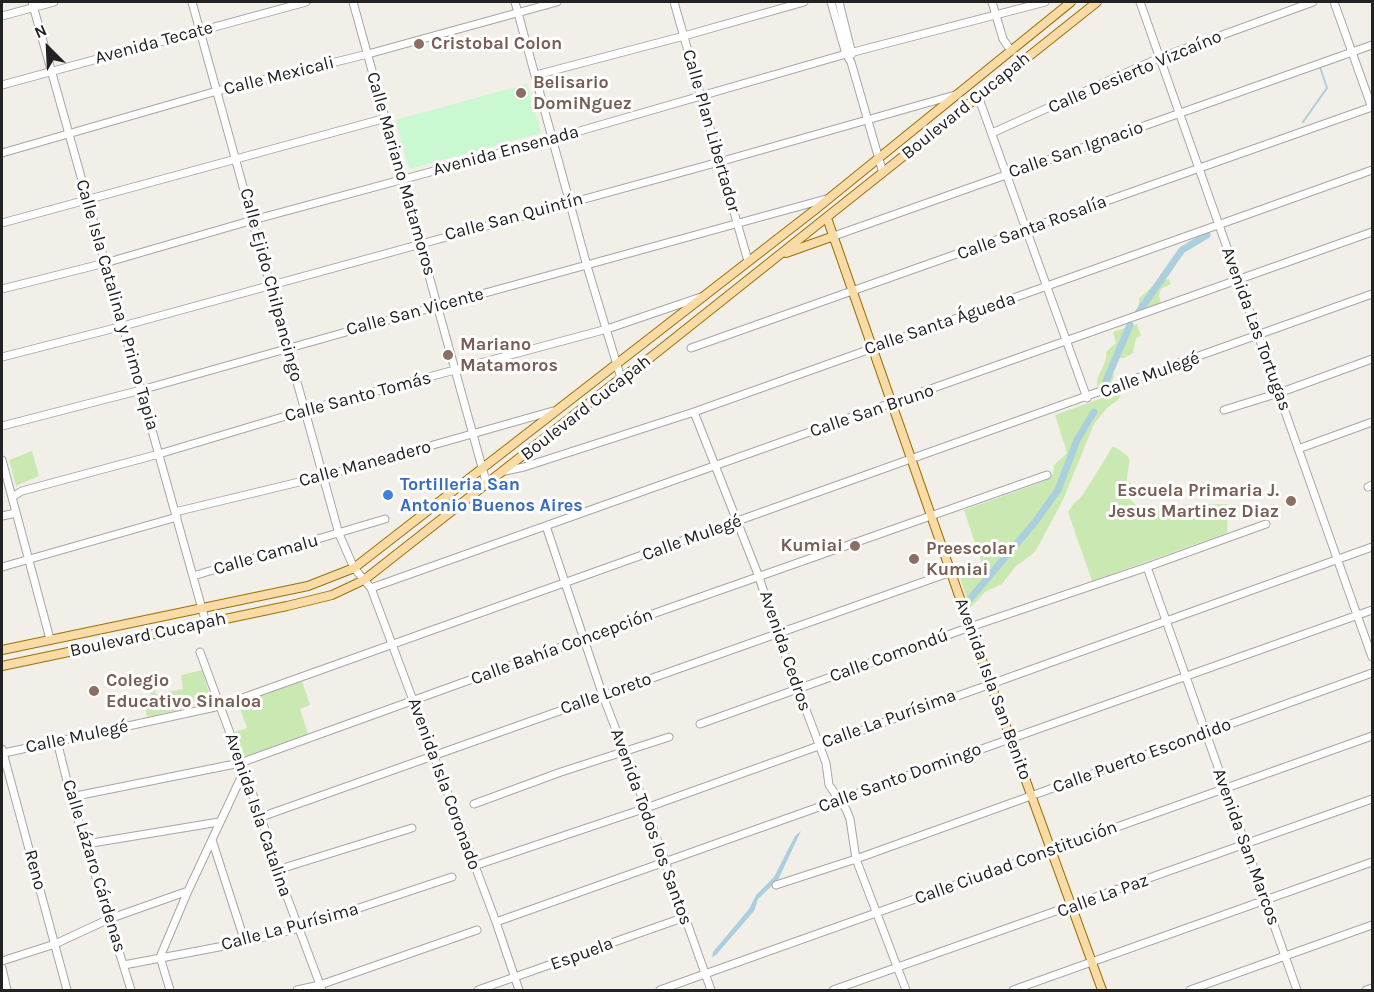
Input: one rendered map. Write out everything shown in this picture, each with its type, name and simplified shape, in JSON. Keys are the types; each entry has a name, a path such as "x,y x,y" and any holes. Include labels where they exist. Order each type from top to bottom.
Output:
{"main road":[{"name":"Boulevard Cucapah","path":"2,650 308,586 354,568 616,362 830,198 1071,2"},
{"name":"Boulevard Cucapah","path":"2,666 332,595 364,580 488,485 621,378 646,361 1097,2"},
{"name":"Avenida Isla San Benito","path":"827,218 970,627 1102,990"},
{"name":"Calle San Ignacio","path":"779,256 834,236"},
{"path":"638,346 641,358 646,361"}],"street":[{"path":"2,16 33,4 54,2"},
{"name":"Calle Ejido Chilpancingo","path":"192,2 339,534 354,568 364,580"},
{"name":"Avenida Tecate","path":"2,85 306,2"},
{"name":"Calle Mariano Matamoros","path":"353,2 488,485"},
{"path":"515,2 587,266 621,378"},
{"name":"Calle Mexicali","path":"2,153 218,91 368,54 557,2"},
{"name":"Calle Plan Libertador","path":"674,2 748,261"},
{"path":"536,75 804,2"},
{"path":"831,2 849,53"},
{"path":"839,2 851,62 883,173"},
{"path":"992,2 1003,39 1011,51"},
{"name":"Avenida Ensenada","path":"2,289 105,263 552,139 849,53 1045,2"},
{"name":"Avenida Las Tortugas","path":"1140,2 1372,657"},
{"name":"Calle Desierto Vizcaíno","path":"992,133 1159,58 1313,2"},
{"path":"1334,2 1372,107"},
{"name":"Calle Isla Catalina y Primo Tapia","path":"33,4 206,623"},
{"name":"Calle San Ignacio","path":"834,236 1372,45"},
{"name":"Calle San Quintín","path":"2,357 123,326 719,162 957,94"},
{"path":"978,96 1087,398"},
{"name":"Calle Santa Rosalía","path":"691,348 1372,107"},
{"path":"2,223 386,118"},
{"name":"Calle Santa Águeda","path":"505,471 524,467 694,412 1372,170"},
{"name":"Calle San Vicente","path":"2,426 141,390 830,198"},
{"name":"Calle San Bruno","path":"371,588 1372,232"},
{"name":"Calle Mulegé","path":"3,751 220,706 1087,398 1372,294"},
{"name":"Calle Santo Tomás","path":"12,497 22,491 159,454 306,410 607,329 703,296"},
{"path":"1224,410 1279,393 1372,359"},
{"name":"Calle Maneadero","path":"2,567 176,515 553,411"},
{"name":"Avenida Cedros","path":"694,412 759,577 777,633 826,763 829,785 846,809 850,819 856,859 906,990"},
{"path":"1298,449 1372,422"},
{"path":"2,465 50,639"},
{"name":"Calle Bahía Concepción","path":"71,797 240,763 1047,476"},
{"path":"2,516 15,513"},
{"name":"Calle Camalu","path":"193,576 385,519"},
{"name":"Calle Comondú","path":"700,724 1266,524"},
{"name":"Avenida Todos los Santos","path":"546,526 603,696 711,990"},
{"name":"Calle La Purísima","path":"474,866 646,808 1372,547"},
{"name":"Avenida San Marcos","path":"1147,567 1297,990"},
{"name":"Calle Loreto","path":"261,817 951,572"},
{"name":"Avenida Isla Coronado","path":"364,580 371,588 496,922 519,990"},
{"name":"Calle Santo Domingo","path":"496,922 1372,610"},
{"name":"Avenida Isla Catalina","path":"200,652 321,988"},
{"name":"Calle Puerto Escondido","path":"776,885 856,859 1372,673"},
{"name":"Calle Ciudad Constitución","path":"660,990 1372,736"},
{"path":"474,804 669,737"},
{"name":"Calle Lázaro Cárdenas","path":"57,741 71,797 131,990"},
{"name":"Reno","path":"3,751 67,990"},
{"path":"170,990 160,957 244,771"},
{"name":"Calle La Paz","path":"833,990 1372,800"},
{"path":"86,844 219,822"},
{"path":"277,870 412,828"},
{"path":"212,840 245,942"},
{"path":"1013,990 1372,862"},
{"name":"Calle La Purísima","path":"124,965 245,942 298,928 452,877"},
{"path":"2,961 56,944 108,919 188,891"},
{"name":"Espuela","path":"478,990 685,917"},
{"path":"1190,990 1372,926"},
{"path":"297,990 321,988 477,930"},
{"path":"2,968 7,990"},
{"path":"1366,990 1372,988"}],"green space":[{"path":"527,84 541,133 409,169 395,120"},
{"path":"1169,279 1171,284 1161,289 1159,296 1161,304 1138,312 1139,298 1159,281"},
{"path":"1137,324 1141,336 1136,338 1133,353 1119,358 1111,383 1097,387 1106,352 1116,343 1113,332"},
{"path":"1124,390 1118,400 1108,407 1094,424 1063,500 1035,552 1015,567 1002,584 985,592 970,608 959,575 982,568 982,564 964,510 1045,481 1053,474 1054,465 1067,453 1055,415"},
{"path":"1113,446 1128,457 1130,463 1127,480 1137,489 1129,498 1144,513 1149,514 1179,505 1228,504 1227,533 1092,581 1068,512 1082,496"},
{"path":"32,451 39,476 16,486 9,460"},
{"path":"202,670 210,696 205,704 147,717 143,697 151,695 149,684 154,683 156,694 183,689 181,675"},
{"path":"302,681 310,705 300,709 308,734 243,757 234,732 247,728 238,703"}],"water":[{"path":"801,831 778,880 758,899 754,911 712,957 713,952 749,909 756,895 774,877 795,836"}],"waterway":[{"path":"1303,122 1327,88 1320,67"},
{"path":"1138,313 1182,250 1207,235"},
{"path":"1106,381 1130,325"},
{"path":"969,600 1035,522 1058,490 1077,440 1094,412"}],"place":[{"name":"Cristobal Colon","path":"419,44"},
{"name":"Belisario DomiNguez","path":"521,93"},
{"name":"Mariano Matamoros","path":"448,355"},
{"name":"Tortilleria San Antonio Buenos Aires","path":"388,495"},
{"name":"Escuela Primaria J. Jesus Martinez Diaz","path":"1291,501"},
{"name":"Kumiai","path":"855,546"},
{"name":"Preescolar Kumiai","path":"914,559"},
{"name":"Colegio Educativo Sinaloa","path":"94,691"}]}
